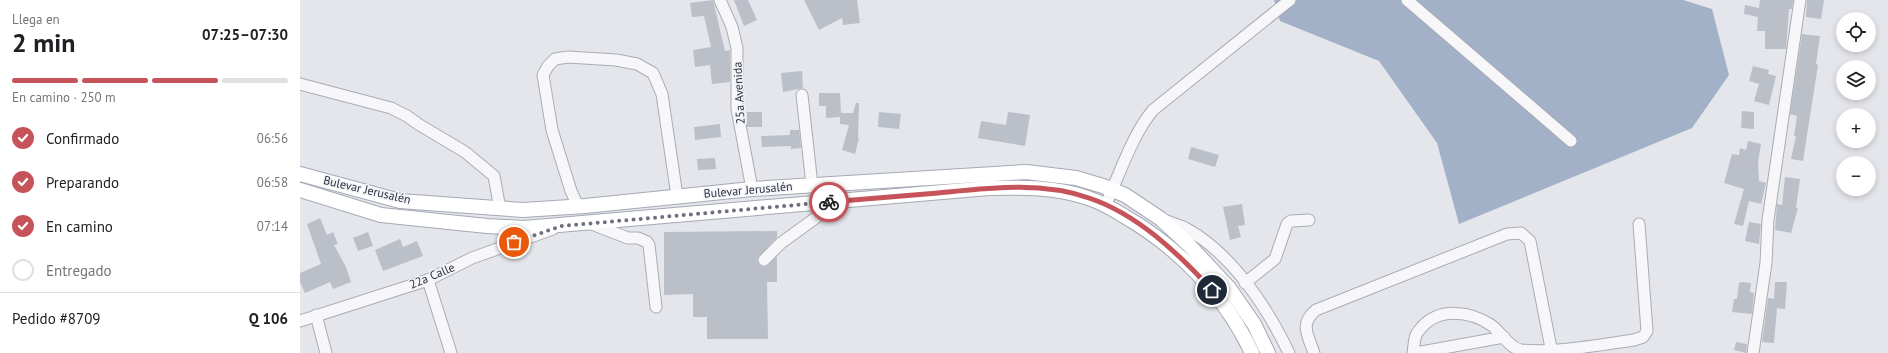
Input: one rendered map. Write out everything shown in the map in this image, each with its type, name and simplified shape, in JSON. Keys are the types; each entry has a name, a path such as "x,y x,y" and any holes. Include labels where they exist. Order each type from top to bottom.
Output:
{"main road":[{"name":"Bulevar Jerusalén","path":"300,174 400,201 523,210 752,189 1026,172 1076,178 1125,195 1161,219 1226,283 1254,324 1268,353"},
{"name":"Bulevar Jerusalén","path":"300,190 381,215 487,226 524,228 562,226 990,188 1027,187 1060,191 1089,198 1150,231 1194,271 1226,309 1252,353"}],"street":[{"name":"25a Avenida","path":"720,0 732,27 737,48 737,108 752,189"},
{"path":"1106,206 1146,118 1153,110 1290,0"},
{"path":"1407,0 1571,142"},
{"path":"1753,353 1766,263 1768,220 1800,0"},
{"path":"578,206 552,130 543,75 548,66 555,59 568,57 616,60 637,64 653,73 662,94 677,196"},
{"path":"300,84 391,108 407,116 465,152 494,176 500,209"},
{"path":"802,95 812,185"},
{"path":"764,260 781,242 839,201"},
{"path":"1161,219 1186,228 1214,247 1245,283 1271,318 1289,353"},
{"path":"1245,283 1276,259 1287,224 1291,221 1309,220"},
{"path":"589,223 628,238 638,238 647,242 649,245 656,307"},
{"path":"1413,353 1416,334 1428,320 1442,315 1457,313 1474,316 1491,325 1517,349 1552,352 1634,340 1643,337 1647,331 1639,224"},
{"name":"22a Calle","path":"300,321 428,280 472,258 562,226"},
{"path":"1314,353 1306,326 1307,318 1316,310 1507,234 1521,233 1530,241 1552,352"},
{"path":"428,280 451,353"},
{"path":"316,315 326,353"},
{"path":"1416,353 1504,337"}],"water":[{"path":"1274,0 1683,0 1712,9 1729,75 1692,128 1459,224 1437,143 1379,61 1280,21"}],"building":[{"path":"713,0 725,51 730,50 730,82 712,84 710,65 695,67 693,50 711,47 704,16 692,17 690,3"},
{"path":"734,0 748,0 757,20 744,26"},
{"path":"804,0 857,0 860,23 843,25 842,18 819,30"},
{"path":"1760,0 1793,0 1792,9 1789,9 1786,49 1765,49 1765,31 1757,31 1758,17 1744,14 1745,5 1759,8"},
{"path":"1807,0 1824,0 1821,19 1806,17"},
{"path":"1802,34 1820,36 1816,64 1818,65 1803,161 1791,159 1796,136 1794,136 1797,116 1790,114"},
{"path":"1753,66 1769,70 1768,74 1776,76 1769,105 1754,101 1759,84 1749,81"},
{"path":"802,71 803,88 783,92 781,73"},
{"path":"819,93 840,93 841,113 853,113 856,103 859,103 859,138 855,154 842,150 849,125 840,124 840,117 826,118 826,106 819,106"},
{"path":"1742,111 1754,112 1754,129 1741,128"},
{"path":"747,112 762,112 762,127 747,127"},
{"path":"879,112 901,114 899,129 878,127"},
{"path":"1008,112 1030,115 1025,146 978,138 981,121 1006,125"},
{"path":"720,124 721,137 695,140 694,127"},
{"path":"790,130 799,130 801,148 791,149 791,146 762,147 761,136 790,135"},
{"path":"1748,141 1761,144 1758,162 1759,181 1766,183 1761,204 1749,201 1743,226 1734,224 1744,189 1724,183 1732,154 1739,155 1740,148 1746,150"},
{"path":"1191,147 1219,155 1215,167 1188,159"},
{"path":"715,158 716,169 698,170 697,159"},
{"path":"1785,177 1800,179 1796,208 1798,208 1791,233 1775,230 1777,204 1782,205"},
{"path":"1242,204 1245,225 1238,226 1241,237 1230,240 1223,207"},
{"path":"320,218 327,235 333,232 338,244 334,245 346,267 351,282 333,289 330,282 305,293 300,282 300,273 321,264 307,224"},
{"path":"1749,222 1761,224 1759,244 1745,241"},
{"path":"777,231 777,237 757,259 759,265 765,267 777,257 777,282 767,282 768,339 707,339 707,317 693,317 693,294 664,295 664,232"},
{"path":"368,232 373,246 358,251 353,238"},
{"path":"400,239 403,247 417,241 423,256 383,271 375,250"},
{"path":"1775,282 1787,282 1785,309 1777,308 1774,343 1762,342 1768,298 1774,299"},
{"path":"1739,283 1751,283 1750,292 1754,293 1752,314 1732,312 1734,299 1737,299"},
{"path":"1736,342 1747,344 1746,353 1734,350"}],"way so far":[{"path":"514,242 562,226 829,202"}],"route":[{"path":"829,202 990,188 1027,187 1060,191 1089,198 1116,211 1150,231 1176,252 1212,290"}]}
